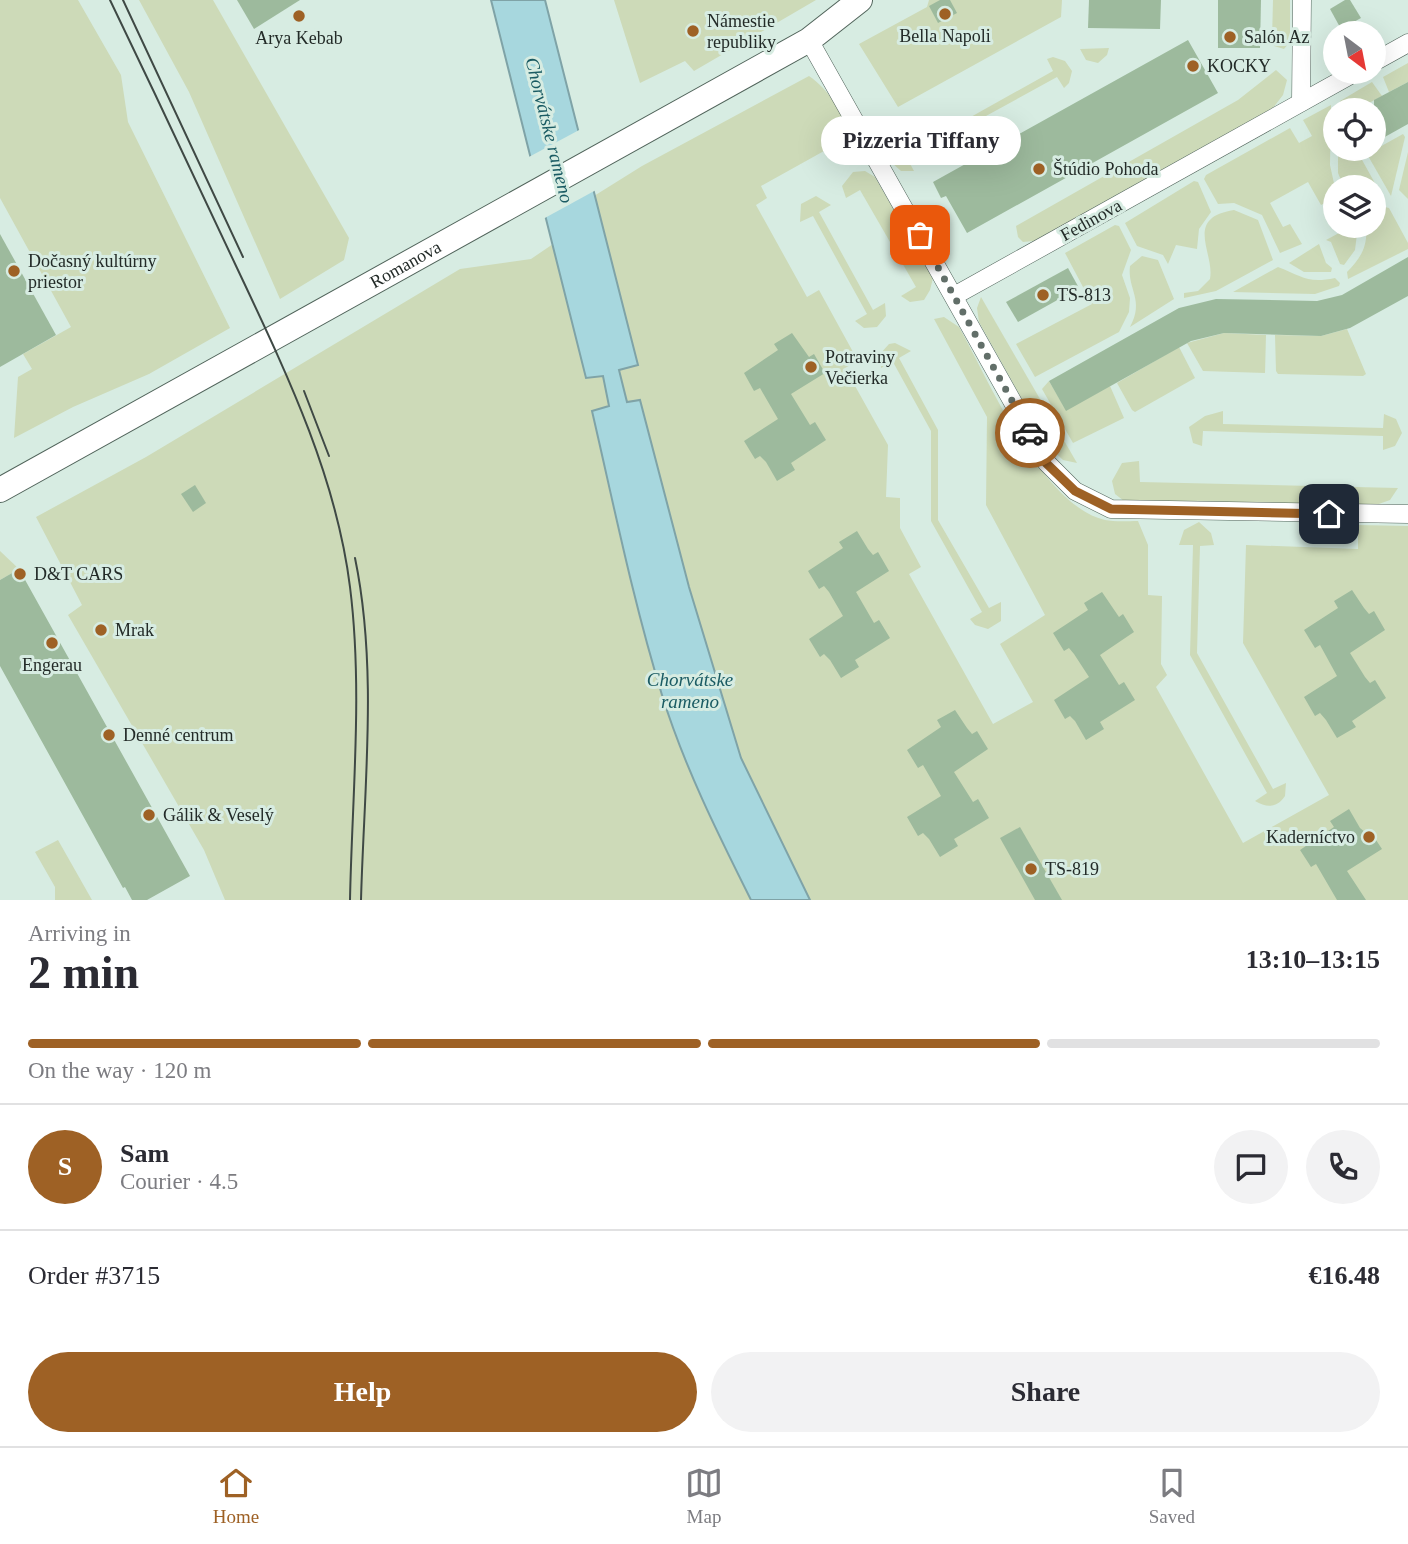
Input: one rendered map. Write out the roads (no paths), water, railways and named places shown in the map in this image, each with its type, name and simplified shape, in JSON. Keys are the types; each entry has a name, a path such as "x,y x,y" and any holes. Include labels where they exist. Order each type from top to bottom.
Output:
{"street":[{"name":"Romanova","path":"0,490 808,40 860,0"},
{"path":"1301,102 1302,0"},
{"path":"808,40 1046,463 1075,491 1111,509 1408,514"},
{"path":"1386,55 1408,43"},
{"name":"Fedinova","path":"954,296 1334,84"}],"water":[{"name":"Chorvátske rameno","path":"491,0 545,0 638,365 619,370 627,402 640,400 689,587 741,758 810,900 751,900 702,799 671,721 633,589 592,411 609,406 603,376 586,378"}],"tram line":[{"path":"110,0 273,345 306,423 333,504 350,587 356,665 350,900"},
{"path":"123,0 243,257"},
{"path":"304,391 329,456"},
{"path":"355,558 362,600 368,685 361,900"}],"place":[{"name":"Bella Napoli","path":"945,14"},
{"name":"Arya Kebab","path":"299,16"},
{"name":"Námestie republiky","path":"693,31"},
{"name":"Salón Az","path":"1230,37"},
{"name":"KOCKY","path":"1193,66"},
{"name":"Štúdio Pohoda","path":"1039,169"},
{"name":"Pizzeria Tiffany","path":"920,235"},
{"name":"Dočasný kultúrny priestor","path":"14,271"},
{"name":"TS-813","path":"1043,295"},
{"name":"Potraviny Večierka","path":"811,367"},
{"name":"D&T CARS","path":"20,574"},
{"name":"Mrak","path":"101,630"},
{"name":"Engerau","path":"52,643"},
{"name":"Denné centrum","path":"109,735"},
{"name":"Gálik & Veselý","path":"149,815"},
{"name":"Kaderníctvo","path":"1369,837"},
{"name":"TS-819","path":"1031,869"}]}
